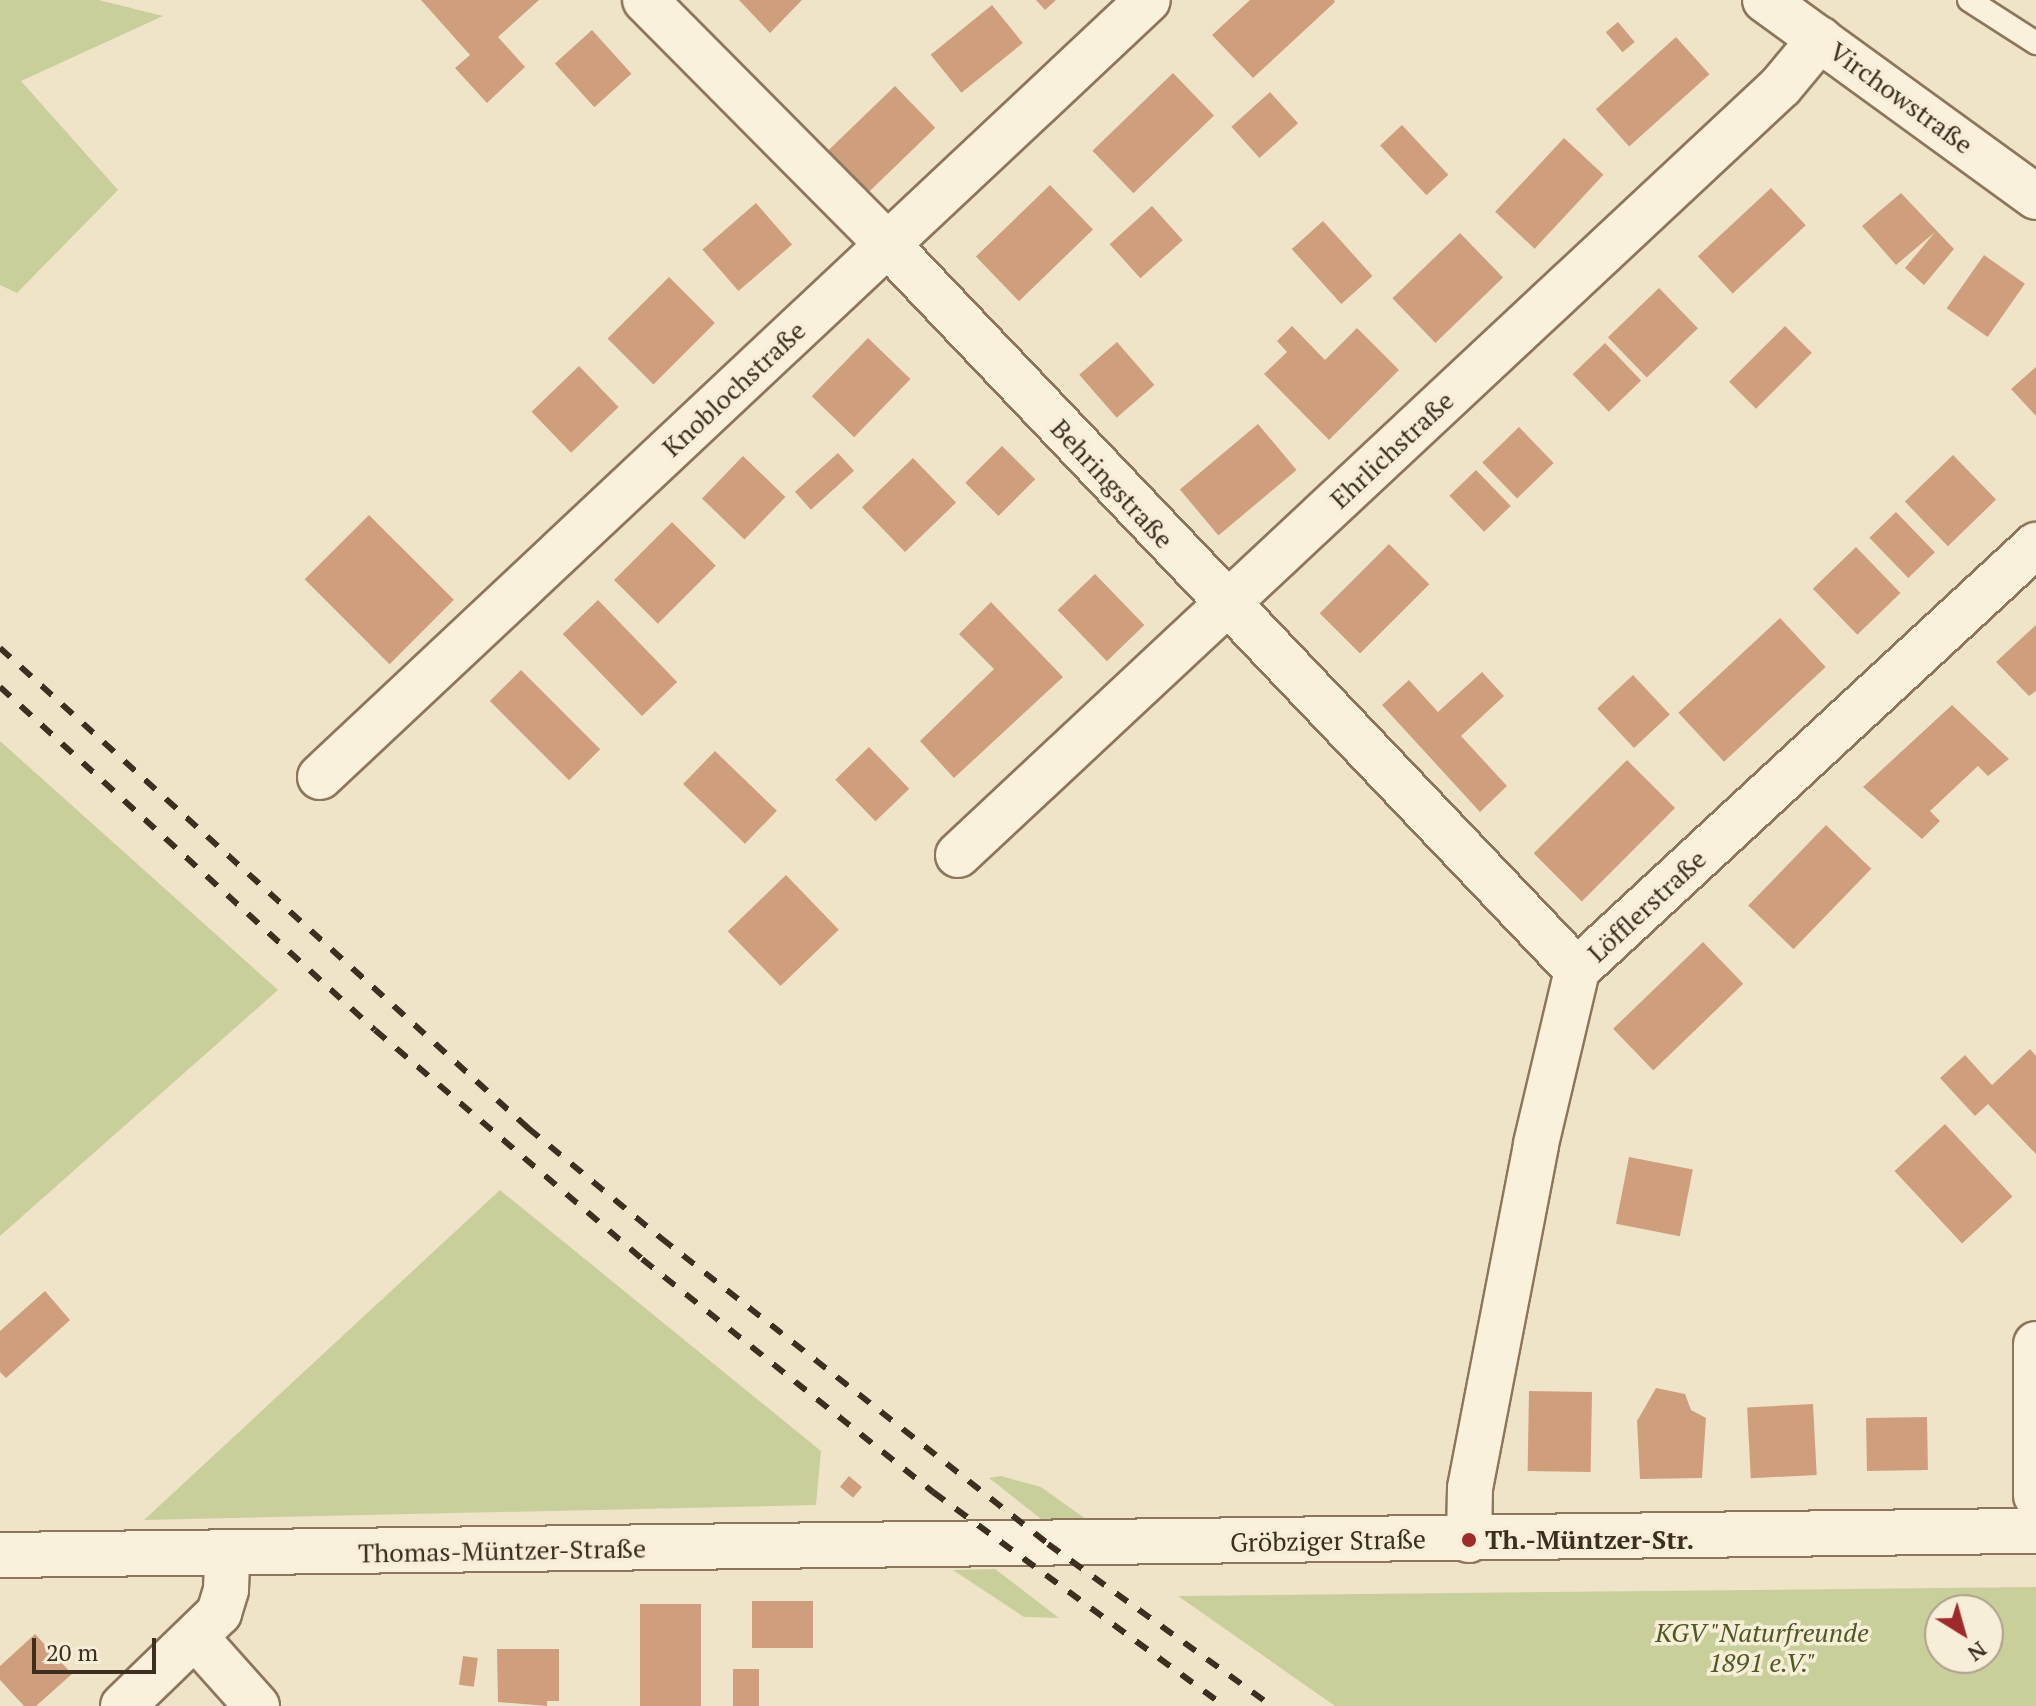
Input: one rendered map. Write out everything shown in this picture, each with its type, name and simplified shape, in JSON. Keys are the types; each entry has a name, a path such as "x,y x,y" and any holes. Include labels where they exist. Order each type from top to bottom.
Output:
{"street":[{"name":"Behringstraße","path":"645,0 888,245 1225,605 1577,970"},
{"name":"Knoblochstraße","path":"320,777 1148,0"},
{"name":"Virchowstraße","path":"1765,0 2036,197"},
{"name":"Ehrlichstraße","path":"958,855 1781,86 1820,39"},
{"name":"Löfflerstraße","path":"1469,1540 1470,1488 1536,1144 1577,970 2036,545"},
{"path":"2036,1344 2036,1496"},
{"name":"Gröbziger Straße","path":"1004,1546 2036,1531"},
{"name":"Thomas-Müntzer-Straße","path":"0,1555 1004,1546"},
{"path":"123,1706 197,1639 219,1613 226,1590 227,1554"},
{"path":"197,1639 257,1706"}],"lane":[{"path":"1969,0 2036,43"}],"green space":[{"path":"0,0 99,0 163,16 21,81 118,190 17,293 0,285"},
{"path":"0,741 278,990 0,1236"},
{"path":"500,1190 821,1451 816,1505 144,1520"},
{"path":"1001,1476 1041,1487 1097,1527 1050,1526 989,1478"},
{"path":"995,1569 1059,1618 1024,1617 953,1570"},
{"name":"KGV \"Naturfreunde 1891 e.V.\"","path":"2036,1587 2036,1706 1335,1706 1178,1596"}],"building":[{"path":"421,0 539,0 498,37 525,67 487,103 455,68 470,55"},
{"path":"739,0 802,0 770,33"},
{"path":"1036,0 1056,0 1045,10"},
{"path":"1250,0 1335,2 1253,78 1212,35"},
{"path":"992,5 1023,43 961,93 931,55"},
{"path":"1618,22 1635,42 1622,52 1606,32"},
{"path":"592,30 631,74 594,107 555,63"},
{"path":"1676,37 1709,74 1629,146 1596,109"},
{"path":"1173,73 1214,115 1133,193 1092,151"},
{"path":"895,86 935,128 864,196 824,155"},
{"path":"1270,92 1298,123 1259,158 1231,127"},
{"path":"1402,125 1448,175 1426,195 1380,145"},
{"path":"1564,138 1603,175 1535,249 1495,212"},
{"path":"1050,185 1093,230 1019,301 976,257"},
{"path":"1771,188 1806,225 1733,293 1698,256"},
{"path":"1901,193 1954,249 1924,285 1905,268 1935,232 1896,265 1862,226"},
{"path":"756,203 792,245 738,291 702,250"},
{"path":"1152,206 1183,240 1140,278 1110,244"},
{"path":"1323,221 1373,276 1341,304 1292,249"},
{"path":"1460,233 1503,278 1435,343 1392,298"},
{"path":"1984,255 2025,284 1988,337 1947,308"},
{"path":"669,277 715,323 653,384 607,339"},
{"path":"1659,288 1698,328 1647,378 1608,337"},
{"path":"1292,326 1325,360 1357,328 1399,370 1329,440 1264,374 1287,352 1277,341"},
{"path":"1785,326 1812,353 1756,409 1729,382"},
{"path":"868,338 910,379 854,437 812,396"},
{"path":"1117,342 1154,385 1117,418 1079,375"},
{"path":"1605,343 1641,380 1609,412 1573,374"},
{"path":"579,366 619,407 571,453 532,412"},
{"path":"2036,367 2036,416 2011,389"},
{"path":"1258,424 1297,470 1218,536 1180,490"},
{"path":"1519,427 1554,463 1517,498 1482,462"},
{"path":"1002,446 1035,479 998,516 965,483"},
{"path":"838,453 854,471 811,510 795,492"},
{"path":"1953,455 1996,500 1948,546 1905,502"},
{"path":"743,456 785,497 744,539 702,498"},
{"path":"913,458 956,503 905,552 862,507"},
{"path":"1476,470 1511,506 1484,532 1449,496"},
{"path":"1896,512 1935,552 1908,578 1869,538"},
{"path":"369,515 454,600 390,664 305,579"},
{"path":"672,522 716,566 658,624 614,580"},
{"path":"1389,544 1429,584 1360,654 1320,613"},
{"path":"1856,547 1900,593 1857,635 1813,589"},
{"path":"1095,574 1144,625 1107,661 1058,610"},
{"path":"598,600 677,682 642,716 563,634"},
{"path":"991,602 1063,677 954,778 920,741 994,669 959,634"},
{"path":"1780,618 1826,667 1724,762 1678,713"},
{"path":"2036,625 2036,691 2029,696 1996,662"},
{"path":"521,670 600,749 569,780 490,701"},
{"path":"1482,672 1504,696 1461,736 1507,786 1480,812 1382,705 1409,680 1438,712"},
{"path":"1633,675 1670,714 1634,748 1597,708"},
{"path":"1952,705 2009,759 1988,776 1978,766 1930,811 1940,821 1922,839 1863,787"},
{"path":"869,747 909,789 875,821 835,780"},
{"path":"715,751 777,811 745,844 683,784"},
{"path":"1627,760 1675,808 1582,901 1534,853"},
{"path":"1826,825 1871,869 1794,949 1748,906"},
{"path":"786,875 839,930 781,986 728,931"},
{"path":"1703,942 1743,984 1653,1071 1613,1029"},
{"path":"2030,1049 2036,1056 2036,1154 1988,1104 1975,1116 1940,1078 1965,1055 1992,1085"},
{"path":"1945,1124 2013,1196 1962,1243 1895,1171"},
{"path":"1629,1157 1693,1169 1680,1236 1616,1224"},
{"path":"45,1291 70,1320 6,1378 0,1372 0,1331"},
{"path":"1656,1388 1685,1394 1691,1410 1706,1418 1702,1478 1640,1479 1637,1421"},
{"path":"1529,1391 1592,1392 1591,1472 1528,1471"},
{"path":"1813,1404 1817,1475 1751,1478 1747,1407"},
{"path":"1927,1417 1928,1470 1867,1471 1866,1418"},
{"path":"849,1476 862,1487 853,1498 840,1487"},
{"path":"752,1601 813,1601 813,1648 752,1648"},
{"path":"640,1604 701,1604 701,1706 640,1706"},
{"path":"35,1634 72,1674 36,1706 24,1706 0,1680 0,1666"},
{"path":"497,1649 559,1649 559,1701 547,1701 547,1706 498,1702"},
{"path":"463,1656 478,1658 474,1687 459,1685"},
{"path":"733,1669 759,1669 759,1706 733,1706"}],"railway":[{"path":"0,648 528,1128 661,1238 1048,1544 1272,1706"},
{"path":"0,687 375,1030 642,1259 933,1492 1224,1706"}],"place":[{"name":"Th.-Müntzer-Str.","path":"1469,1540"}]}
